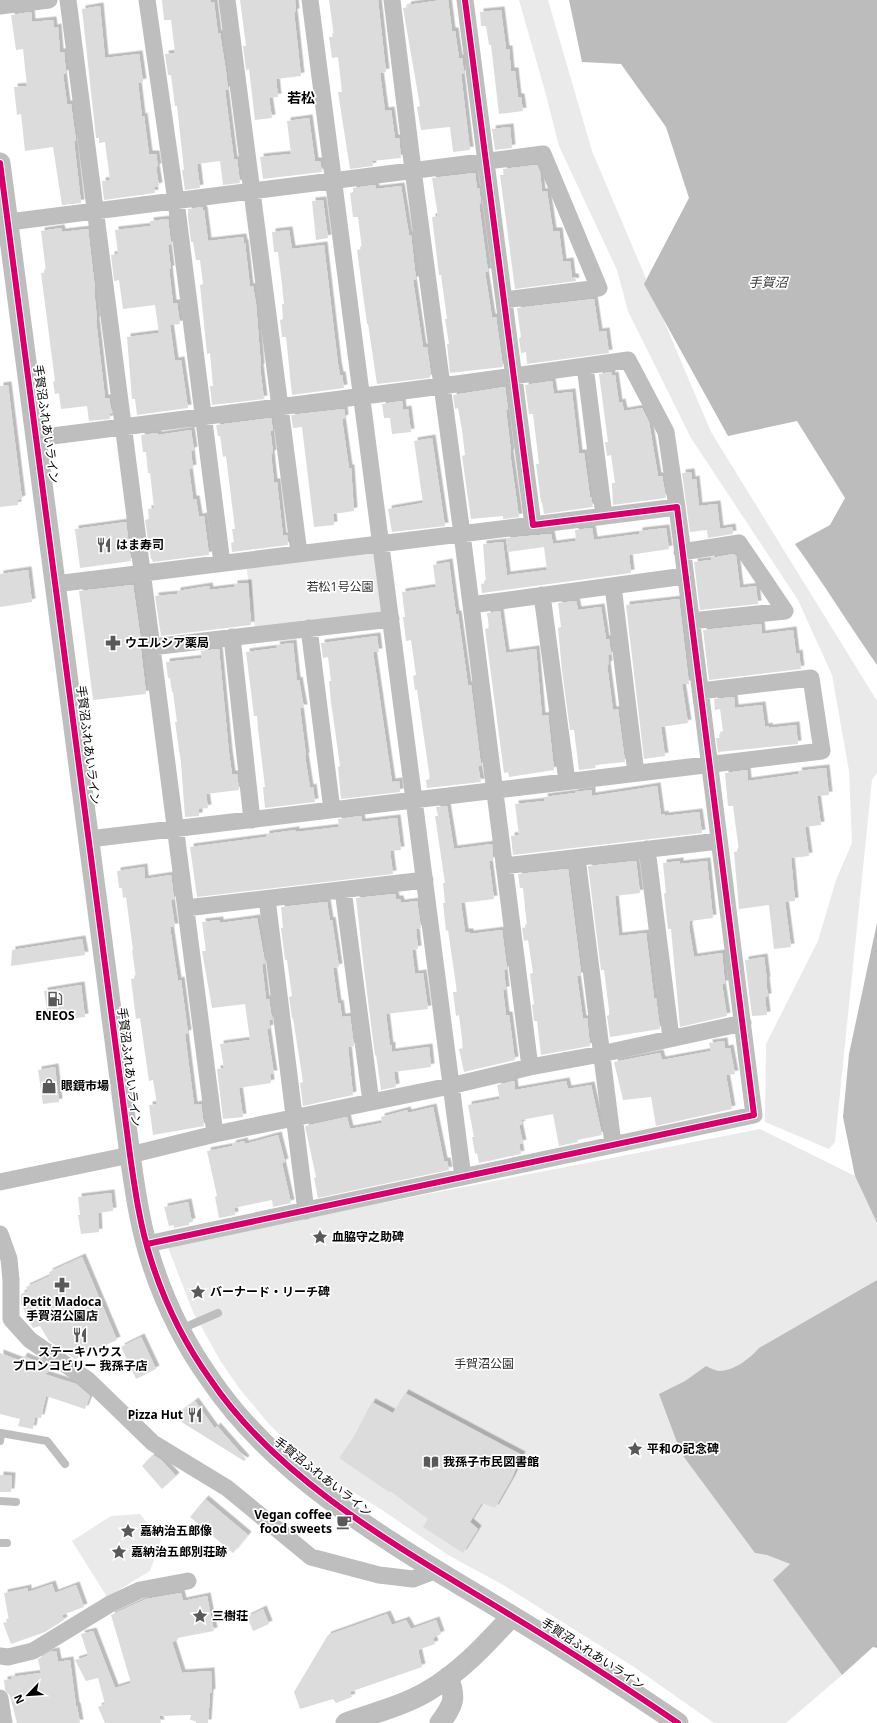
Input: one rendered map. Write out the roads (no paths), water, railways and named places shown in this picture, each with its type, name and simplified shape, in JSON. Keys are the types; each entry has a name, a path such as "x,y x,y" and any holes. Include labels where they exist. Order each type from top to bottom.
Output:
{"street":[{"path":"0,6 49,0"},
{"path":"68,0 215,1134"},
{"path":"147,0 176,201 222,563"},
{"path":"227,0 299,553"},
{"path":"310,0 463,1177"},
{"path":"392,0 530,1067"},
{"path":"465,0 533,525"},
{"path":"9,222 96,212 486,160 543,154 599,288 504,300"},
{"name":"手賀沼ふれあいライン","path":"0,163 9,222 6,248 37,438 130,1154 137,1201 147,1244 151,1260 162,1287 181,1329 209,1379 241,1419 283,1462 363,1524 593,1666 678,1723"},
{"path":"37,438 362,395 442,386 628,360 666,432 677,507 754,1115 147,1244"},
{"path":"584,366 604,516"},
{"path":"56,584 143,572 677,507"},
{"path":"682,552 739,543 785,611 691,621"},
{"path":"471,605 685,576"},
{"path":"613,586 636,773"},
{"path":"542,596 567,781"},
{"path":"152,647 391,619"},
{"path":"309,628 332,810"},
{"path":"232,637 252,820"},
{"path":"89,839 822,751 811,678 700,691"},
{"path":"504,866 719,841"},
{"path":"647,850 671,1038"},
{"path":"577,858 613,1144"},
{"path":"186,908 425,880"},
{"path":"343,890 370,1102"},
{"path":"267,899 306,1211"},
{"path":"0,1182 215,1134 450,1086 530,1067 602,1054 742,1023"},
{"path":"0,1234 10,1266 11,1280 5,1323 88,1380 153,1443 227,1488 311,1557 379,1575 413,1579 436,1570"},
{"path":"0,1656 8,1657 33,1651 110,1604 140,1590 188,1581"},
{"path":"346,1723 408,1701 428,1691 448,1677 482,1649 512,1616"},
{"path":"440,1723 454,1698 453,1688 448,1677"},
{"path":"0,1698 4,1723"}],"lane":[{"path":"181,1329 218,1313"},
{"path":"0,1441 1,1433 47,1441 65,1464"},
{"path":"0,1501 16,1502"}],"water":[{"name":"手賀沼","path":"569,0 877,0 877,665 795,544 830,525 845,498 797,421 728,436 644,284 689,198 666,127 621,64 582,62"},
{"path":"877,923 877,1223 855,1176 843,1117 849,1054"},
{"path":"877,1280 877,1648 873,1647 842,1675 773,1580 790,1564 767,1555 755,1553 681,1453 659,1394 685,1381 706,1366 718,1371 735,1367 746,1360 759,1348"}],"place":[{"name":"はま寿司","path":"104,545"},
{"name":"ウエルシア薬局","path":"113,643"},
{"name":"ENEOS","path":"55,999"},
{"name":"眼鏡市場","path":"49,1086"},
{"name":"血脇守之助碑","path":"320,1237"},
{"name":"Petit Madoca 手賀沼公園店","path":"62,1285"},
{"name":"バーナード・リーチ碑","path":"198,1292"},
{"name":"ステーキハウス ブロンコビリー 我孫子店","path":"80,1335"},
{"name":"Pizza Hut","path":"195,1415"},
{"name":"平和の記念碑","path":"635,1449"},
{"name":"我孫子市民図書館","path":"431,1462"},
{"name":"Vegan coffee food sweets","path":"344,1522"},
{"name":"嘉納治五郎像","path":"128,1531"},
{"name":"嘉納治五郎別荘跡","path":"119,1552"},
{"name":"三樹荘","path":"200,1616"}],"district":[{"name":"若松","path":"301,98"}],"park label":[{"name":"若松1号公園","path":"340,587"},
{"name":"手賀沼公園","path":"484,1364"}]}
